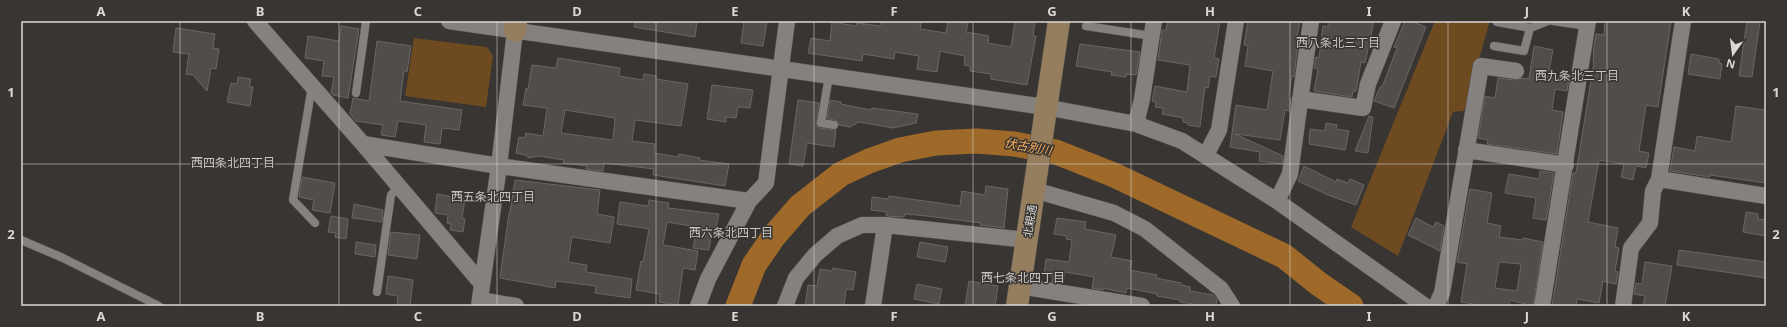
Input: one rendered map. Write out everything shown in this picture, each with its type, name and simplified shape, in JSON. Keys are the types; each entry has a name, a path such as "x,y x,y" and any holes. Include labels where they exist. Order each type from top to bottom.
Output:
{"street":[{"path":"256,21 482,284"},
{"path":"450,21 515,26 780,69 1045,107 1136,124 1182,141 1206,155 1277,201 1425,306"},
{"path":"698,306 708,279 749,201 766,183 787,21"},
{"name":"北親通","path":"1018,296 1059,21"},
{"path":"1206,155 1219,130 1236,21"},
{"path":"1277,201 1290,174 1312,21"},
{"path":"1300,99 1363,108 1368,84 1393,21"},
{"path":"1623,306 1631,248 1650,224 1653,191 1659,179 1683,21"},
{"path":"1542,306 1588,24"},
{"path":"515,26 499,166 479,303 516,306"},
{"path":"1136,124 1142,99 1153,28"},
{"path":"1436,306 1442,293 1481,66 1516,70"},
{"path":"363,144 499,166 749,201"},
{"path":"1466,150 1566,165"},
{"path":"1659,179 1766,196"},
{"path":"1035,180 1114,213 1145,230 1221,288 1232,306"},
{"path":"785,306 796,278 815,255 837,236 862,225 885,225 1027,240"},
{"path":"873,306 885,225"},
{"path":"1018,296 1142,306"}],"lane":[{"path":"356,93 366,21"},
{"path":"1497,22 1530,28 1548,21"},
{"path":"1553,21 1588,24"},
{"path":"1086,26 1153,28"},
{"path":"1494,46 1524,51 1530,28"},
{"path":"829,76 820,122 834,125"},
{"path":"312,86 293,200 315,223"},
{"path":"377,292 391,195 399,186"},
{"path":"21,240 64,258 159,306"}],"shaded area":[{"path":"1435,21 1490,21 1464,111 1453,112 1398,256 1351,227"},
{"path":"414,38 487,47 493,56 486,107 405,96"}],"building":[{"path":"635,21 697,21 695,37 634,27"},
{"path":"744,21 767,21 763,46 741,43"},
{"path":"881,21 922,21 920,29 946,33 948,21 968,23 966,32 989,36 988,43 1011,47 1015,21 1035,21 1033,36 1036,36 1027,85 991,79 991,74 970,71 970,66 964,65 965,56 940,51 937,72 917,69 919,56 895,52 894,59 863,54 862,61 808,53 811,38 830,41 832,22 856,26 857,23 880,26"},
{"path":"1168,21 1220,21 1214,58 1219,59 1216,77 1210,76 1208,88 1205,87 1200,127 1188,125 1188,123 1183,122 1183,118 1162,114 1163,108 1155,107 1156,102 1152,101 1155,86 1187,92 1190,65 1158,60 1162,30 1166,30"},
{"path":"1248,21 1300,21 1296,42 1298,42 1294,77 1292,76 1288,99 1291,99 1289,111 1285,110 1280,140 1235,134 1283,156 1282,164 1259,161 1260,152 1230,147 1236,105 1267,110 1273,71 1245,66 1248,46 1244,45"},
{"path":"1328,21 1374,21 1365,63 1361,62 1356,91 1353,91 1352,97 1314,91 1318,69 1314,68 1316,57 1319,58 1323,26 1328,27"},
{"path":"1405,21 1411,21 1426,27 1394,108 1374,101 1380,87 1382,87 1397,48 1394,47"},
{"path":"1605,21 1671,21 1658,107 1646,105 1639,151 1649,153 1646,168 1636,166 1633,180 1621,177 1624,164 1599,160 1588,222 1618,228 1615,247 1619,248 1615,271 1618,272 1616,284 1603,281 1599,303 1577,299 1576,306 1552,306 1573,173 1576,173 1594,62 1593,52 1596,34 1604,35"},
{"path":"1747,21 1760,21 1752,77 1739,76"},
{"path":"341,26 359,29 348,98 333,95 331,93 334,77 322,76 324,61 305,58 308,36 339,41"},
{"path":"176,28 215,34 213,48 219,49 216,69 211,68 207,91 193,75 186,74 189,54 173,52"},
{"path":"377,41 411,46 407,72 404,71 400,101 462,110 459,130 442,128 440,144 424,142 426,125 398,121 395,137 381,135 383,125 356,121 350,114 353,98 369,101"},
{"path":"1080,44 1140,52 1136,75 1126,74 1126,77 1111,75 1112,72 1076,66"},
{"path":"1534,46 1553,50 1548,77 1569,80 1567,91 1555,89 1552,110 1563,112 1557,154 1487,144 1488,140 1478,138 1485,96 1495,98 1498,78 1515,80 1522,78 1529,79"},
{"path":"1691,54 1719,59 1719,63 1722,64 1720,79 1688,74"},
{"path":"558,58 620,68 619,76 643,80 644,74 656,76 656,79 688,84 681,126 635,120 632,141 655,144 654,153 678,157 679,154 700,158 699,160 729,164 725,186 653,175 654,169 604,163 603,171 586,169 587,166 563,163 564,160 539,156 529,158 525,155 516,153 519,137 525,138 526,133 543,136 547,108 523,105 526,88 528,89 532,65 556,68","holes":["565,110 615,118 613,140 561,133"]},
{"path":"238,77 251,79 249,86 253,87 250,106 227,102 231,83 237,84"},
{"path":"712,85 753,90 750,108 738,107 736,118 726,117 726,122 707,119"},
{"path":"798,100 819,103 816,125 820,128 836,130 834,147 807,143 803,166 789,164"},
{"path":"830,100 841,102 841,104 871,110 872,108 918,114 916,123 893,128 859,122 850,127 839,125 837,121 827,118"},
{"path":"1736,106 1766,110 1766,183 1670,171 1674,147 1695,151 1697,136 1731,142"},
{"path":"1369,116 1373,117 1368,153 1355,151"},
{"path":"1326,123 1337,125 1336,129 1349,131 1345,150 1309,144 1310,129 1325,131"},
{"path":"1304,166 1336,182 1337,179 1348,183 1350,179 1364,185 1356,205 1328,195 1298,181"},
{"path":"1540,171 1554,173 1546,220 1533,218 1536,198 1505,193 1509,174 1539,179"},
{"path":"302,177 335,183 330,213 312,210 314,200 299,197"},
{"path":"515,180 600,190 597,214 614,217 610,243 572,237 568,262 587,265 586,272 632,279 630,298 595,293 596,286 556,281 555,288 500,278"},
{"path":"986,186 1008,189 1004,228 980,225 981,223 927,216 905,214 904,217 886,216 887,212 871,210 872,197 888,199 889,196 960,206 962,191 985,195"},
{"path":"1470,189 1492,193 1487,223 1501,226 1499,237 1522,240 1523,238 1543,242 1533,306 1510,300 1509,306 1473,306 1473,304 1461,302 1467,264 1457,262","holes":["1499,262 1521,264 1517,291 1495,288"]},
{"path":"437,194 465,199 462,218 465,219 463,232 450,230 451,224 447,223 448,215 435,213"},
{"path":"649,200 669,203 668,208 719,214 714,237 711,237 709,250 693,248 697,227 667,222 663,245 698,251 695,270 683,268 678,305 659,302 660,294 636,290 649,229 617,224 620,202 648,206"},
{"path":"354,204 383,210 382,222 352,218"},
{"path":"1746,212 1758,214 1758,219 1766,220 1766,236 1743,232"},
{"path":"331,216 348,219 346,239 335,237 336,233 328,232"},
{"path":"1057,218 1086,222 1085,229 1116,235 1111,257 1132,261 1130,270 1157,275 1156,278 1181,283 1181,285 1190,287 1190,291 1213,295 1217,300 1216,306 1205,306 1180,302 1180,300 1127,288 1126,293 1103,288 1103,290 1092,288 1094,277 1065,272 1063,283 1052,282 1053,276 1044,275 1046,259 1069,262 1072,240 1066,239 1067,236 1054,234"},
{"path":"1416,218 1433,227 1436,222 1444,226 1440,251 1408,235"},
{"path":"391,232 420,235 417,259 388,255"},
{"path":"356,242 376,245 375,257 355,254"},
{"path":"920,242 948,247 945,262 917,257"},
{"path":"1679,250 1766,262 1766,278 1677,265"},
{"path":"1645,262 1672,266 1665,306 1643,306 1645,296 1634,294 1636,283 1642,284"},
{"path":"833,268 856,272 853,290 846,289 844,306 805,306 808,285 817,286 820,269 832,271"},
{"path":"388,276 413,280 410,306 397,305 398,296 386,294"},
{"path":"969,281 998,286 995,306 965,306"},
{"path":"917,284 942,289 939,304 914,299"}],"waterway":[{"name":"伏古別川","path":"738,306 754,265 774,236 800,206 841,174 869,161 900,150 936,143 977,141 1014,144 1056,152 1114,175 1284,256 1319,284 1351,306"}],"district":[{"name":"西八条北三丁目","path":"1338,43"},
{"name":"西九条北三丁目","path":"1577,76"},
{"name":"西四条北四丁目","path":"233,163"},
{"name":"西五条北四丁目","path":"493,197"},
{"name":"西六条北四丁目","path":"731,233"},
{"name":"西七条北四丁目","path":"1023,278"}]}
